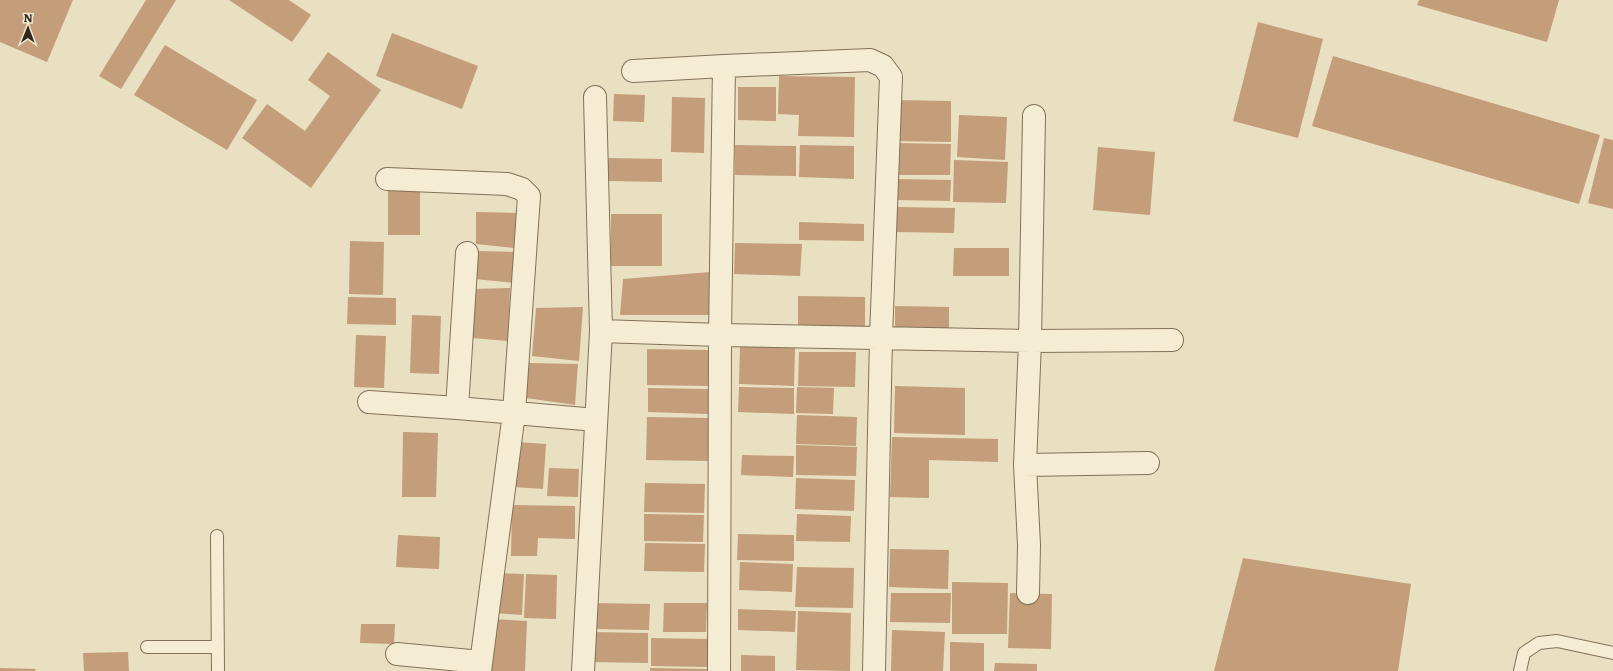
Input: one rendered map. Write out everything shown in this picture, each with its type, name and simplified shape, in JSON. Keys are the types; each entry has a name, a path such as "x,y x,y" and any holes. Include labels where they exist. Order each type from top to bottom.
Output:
{"street":[{"path":"633,71 870,60 883,66 891,77 881,337 874,671"},
{"path":"719,671 720,335 724,66"},
{"path":"583,671 601,331 595,97"},
{"path":"1028,593 1029,545 1025,465 1030,341 1034,116"},
{"path":"387,179 507,184 522,189 529,196 514,413 480,666 397,654"},
{"path":"457,408 467,253"},
{"path":"601,331 720,335 1030,341 1172,340"},
{"path":"368,402 596,420"},
{"path":"1025,465 1148,463"}],"lane":[{"path":"217,536 218,671"},
{"path":"1520,671 1524,653 1539,643 1557,641 1613,654"},
{"path":"147,647 217,647"}],"building":[{"path":"0,0 73,0 47,62 0,42"},
{"path":"146,0 176,0 121,89 99,76"},
{"path":"229,0 289,0 311,15 292,42"},
{"path":"1419,0 1559,0 1547,42 1417,5"},
{"path":"1258,22 1323,39 1298,138 1233,121"},
{"path":"392,33 478,66 462,109 376,76"},
{"path":"165,45 257,100 227,150 134,95"},
{"path":"328,52 381,90 311,188 242,138 267,104 305,131 330,96 308,80"},
{"path":"1333,56 1600,135 1579,204 1312,126"},
{"path":"779,76 855,77 854,137 798,136 799,115 778,114"},
{"path":"738,87 776,87 776,121 738,120"},
{"path":"614,94 645,95 644,122 613,121"},
{"path":"672,97 705,98 704,153 671,152"},
{"path":"894,100 951,101 951,142 894,141"},
{"path":"959,115 1007,117 1005,160 957,157"},
{"path":"1604,138 1613,140 1613,209 1588,203"},
{"path":"895,143 951,144 950,175 895,175"},
{"path":"735,145 796,146 796,176 735,175"},
{"path":"800,145 854,146 854,179 799,177"},
{"path":"1098,147 1155,152 1150,215 1093,210"},
{"path":"608,158 662,159 662,182 607,181"},
{"path":"954,160 1008,162 1006,203 953,202"},
{"path":"895,179 951,180 950,201 894,200"},
{"path":"388,189 420,190 420,235 388,235"},
{"path":"897,207 955,208 954,233 896,232"},
{"path":"476,212 516,213 514,248 476,244"},
{"path":"611,214 662,214 662,266 611,266"},
{"path":"799,222 864,224 864,241 799,240"},
{"path":"350,241 384,242 383,295 349,294"},
{"path":"735,243 802,244 800,276 734,274"},
{"path":"954,248 1009,248 1009,276 953,276"},
{"path":"476,251 517,252 516,283 475,279"},
{"path":"710,272 709,315 620,315 623,279"},
{"path":"510,288 508,341 471,338 473,289"},
{"path":"798,296 865,297 865,330 798,329"},
{"path":"348,297 396,298 396,325 347,324"},
{"path":"895,306 949,307 949,330 895,330"},
{"path":"583,307 579,361 532,356 536,308"},
{"path":"412,315 441,316 439,374 410,373"},
{"path":"356,335 386,336 384,388 354,387"},
{"path":"740,346 795,348 794,386 739,384"},
{"path":"647,349 709,350 708,386 647,385"},
{"path":"799,352 856,352 855,387 798,386"},
{"path":"528,363 578,364 575,405 526,398"},
{"path":"895,386 965,388 965,435 894,433"},
{"path":"739,387 794,388 794,414 738,412"},
{"path":"797,387 834,388 833,414 796,413"},
{"path":"648,388 708,389 708,414 648,412"},
{"path":"797,415 857,417 856,446 796,444"},
{"path":"647,417 710,418 709,461 646,460"},
{"path":"403,432 438,433 436,497 402,497"},
{"path":"892,437 998,439 998,462 929,460 929,498 890,497"},
{"path":"516,442 546,444 543,489 514,487"},
{"path":"796,445 857,447 856,476 796,475"},
{"path":"742,455 794,456 793,477 741,475"},
{"path":"549,468 579,469 578,497 547,496"},
{"path":"796,478 855,480 854,511 795,509"},
{"path":"645,483 705,484 704,513 644,512"},
{"path":"512,505 575,506 575,539 538,538 537,556 511,556"},
{"path":"644,514 704,515 703,542 644,541"},
{"path":"797,514 851,516 850,542 796,541"},
{"path":"738,534 794,535 794,561 737,560"},
{"path":"398,535 440,537 439,569 396,567"},
{"path":"645,543 705,544 704,572 644,571"},
{"path":"890,549 949,550 948,589 889,587"},
{"path":"1243,558 1411,584 1398,671 1214,671"},
{"path":"740,562 793,564 792,592 739,590"},
{"path":"797,567 854,568 853,608 795,607"},
{"path":"496,573 524,574 522,615 494,613"},
{"path":"526,574 557,575 556,619 524,618"},
{"path":"952,582 1008,583 1007,634 952,634"},
{"path":"891,593 951,593 950,623 890,622"},
{"path":"1010,593 1052,594 1051,649 1008,648"},
{"path":"591,603 650,604 649,630 590,629"},
{"path":"664,603 707,603 706,632 663,632"},
{"path":"738,609 796,611 795,632 738,630"},
{"path":"798,611 851,613 850,671 796,670"},
{"path":"492,619 527,621 525,671 489,671"},
{"path":"361,624 395,624 394,644 360,643"},
{"path":"892,630 945,632 943,671 891,671"},
{"path":"589,632 648,633 648,663 588,662"},
{"path":"651,638 708,639 708,667 651,666"},
{"path":"950,642 984,643 984,671 950,671"},
{"path":"128,652 129,671 84,671 83,653"},
{"path":"741,655 775,656 775,671 741,671"},
{"path":"995,663 1037,664 1037,671 994,671"},
{"path":"0,668 36,669 35,671 0,671"},
{"path":"650,668 708,669 708,671 650,671"}]}
